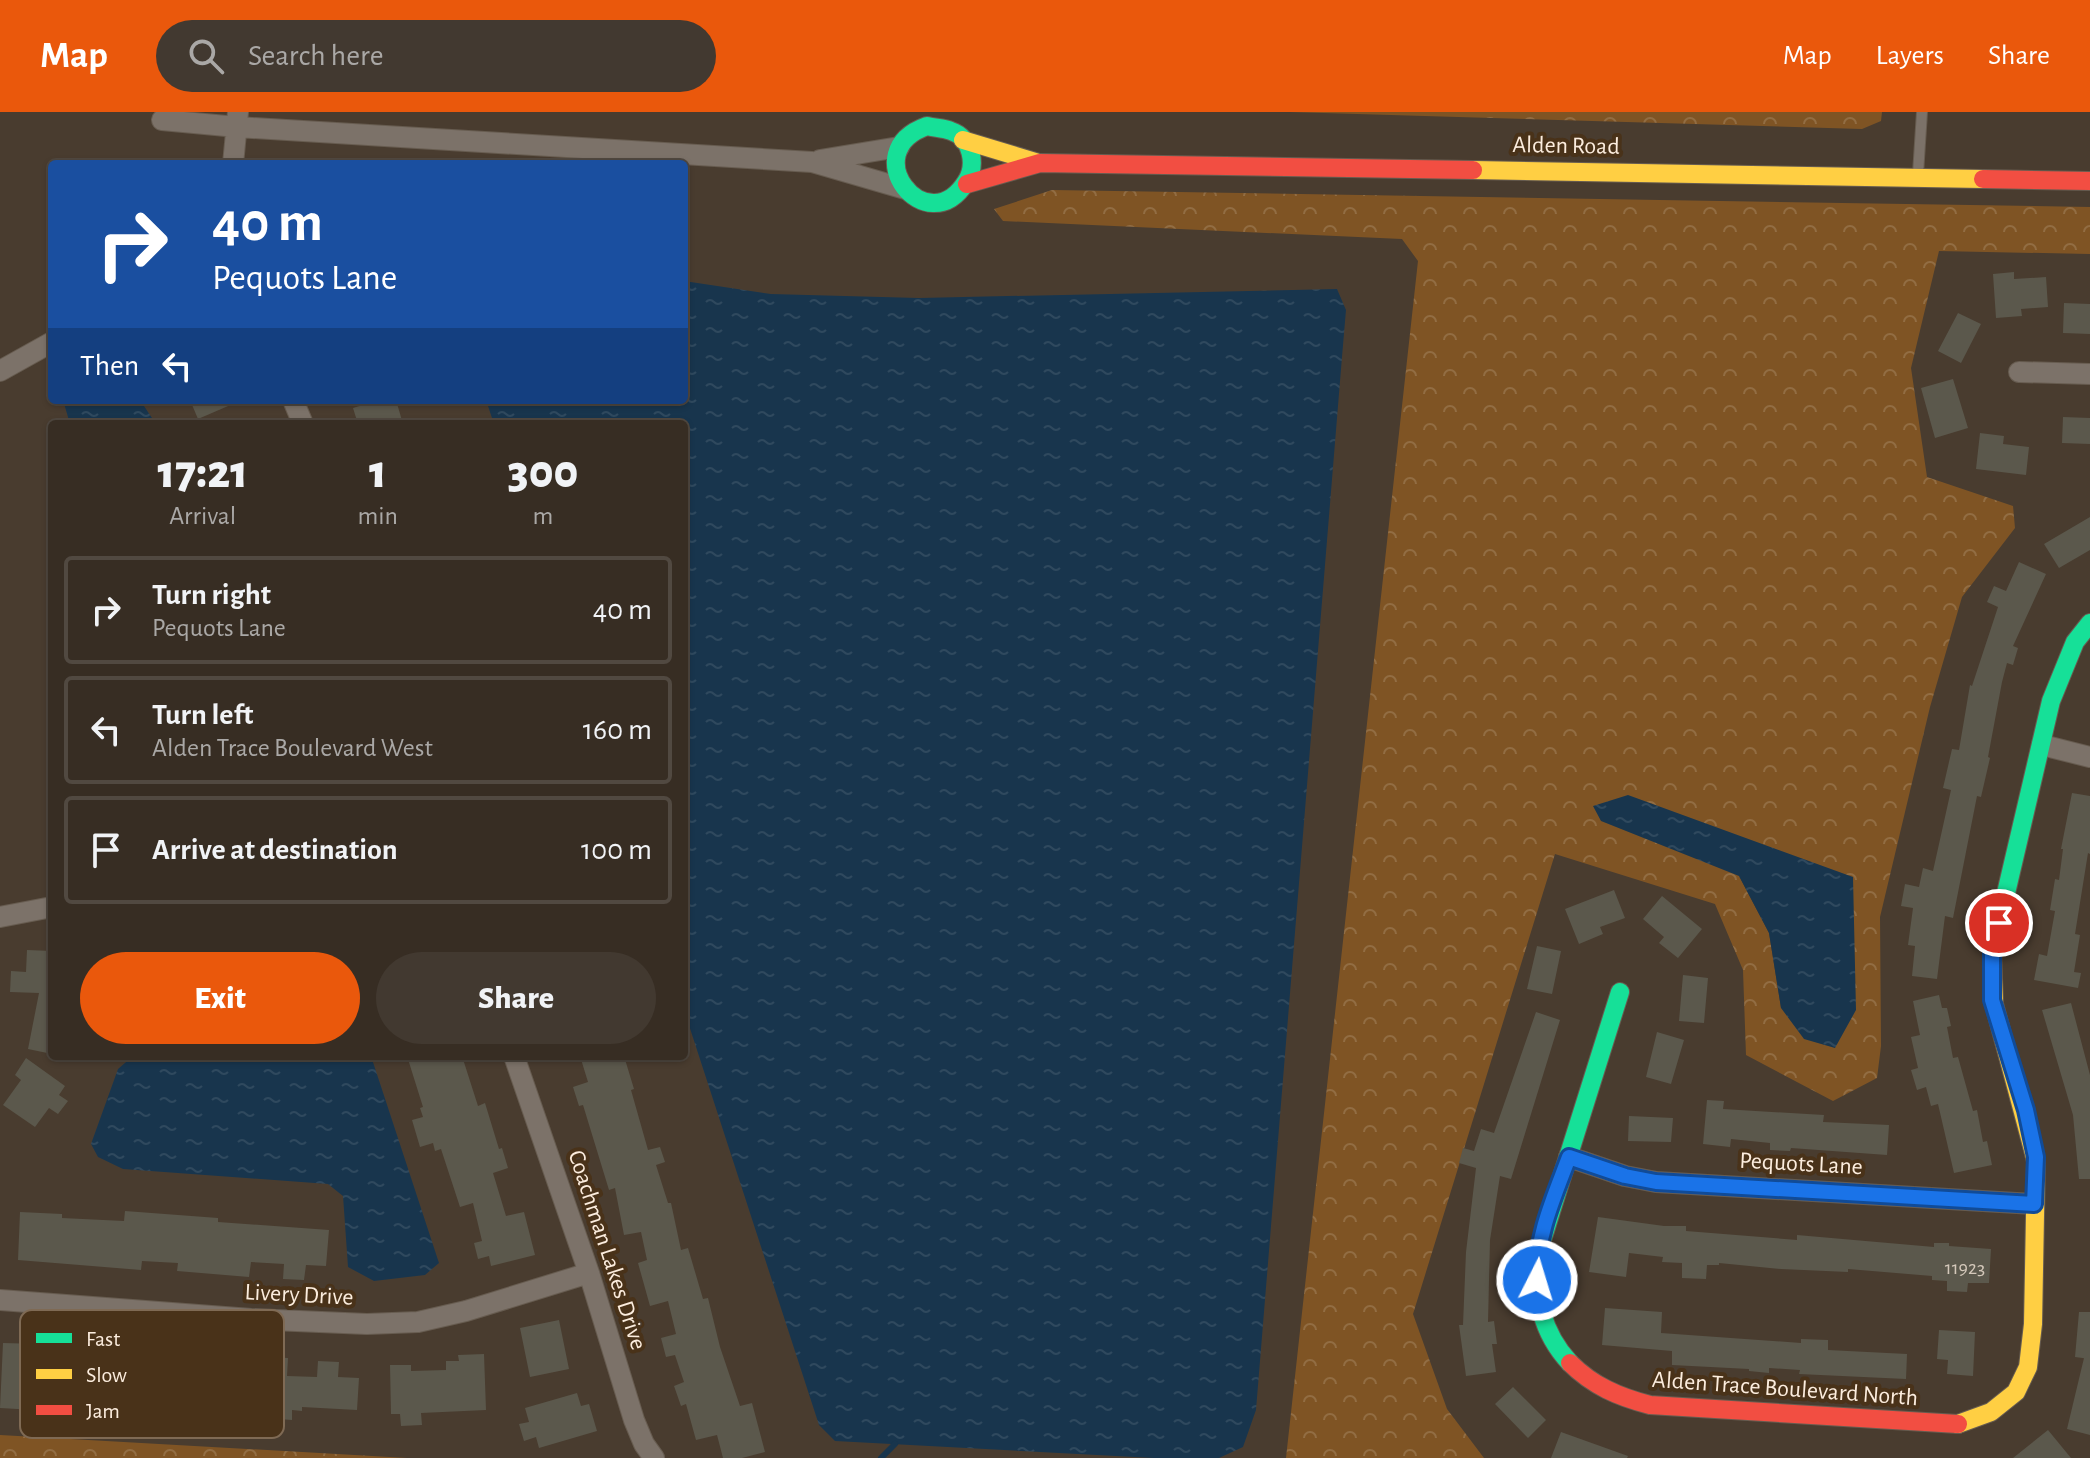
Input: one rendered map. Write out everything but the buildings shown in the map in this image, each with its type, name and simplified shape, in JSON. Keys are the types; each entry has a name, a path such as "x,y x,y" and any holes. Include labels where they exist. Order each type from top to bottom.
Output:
{"street":[{"path":"957,112 959,136"},
{"path":"162,120 237,119 812,162 905,189"},
{"path":"233,160 237,119"},
{"path":"927,119 959,136 969,147 973,160 967,184 958,194 945,201 930,202 916,198 905,189 897,176 896,161 899,147 908,133 927,119"},
{"name":"Alden Road","path":"959,136 1040,163"},
{"path":"812,162 899,147"},
{"name":"Alden Road","path":"967,184 1040,163 2090,181"},
{"path":"0,371 48,344"},
{"path":"2019,372 2090,374"},
{"path":"2034,1204 2036,1157 2026,1110 1992,1000 1992,953 2051,701 2075,642 2090,623"},
{"path":"2042,745 2090,757"},
{"path":"0,917 48,908"},
{"name":"Alden Trace Boulevard North","path":"1620,992 1569,1157 1543,1228 1536,1260 1537,1300 1542,1319 1568,1363 1605,1391 1650,1405 1951,1425 1988,1416 2022,1383 2030,1352 2034,1204"},
{"name":"Coachman Lakes Drive","path":"515,1060 589,1273 634,1420 652,1456"},
{"name":"Pequots Lane","path":"1569,1157 1625,1176 1656,1182 2034,1204"},
{"name":"Livery Drive","path":"284,1320 380,1324 418,1322 466,1311 589,1273"},
{"name":"Livery Drive","path":"0,1300 132,1310"}],"lane":[{"path":"1918,180 1922,112"}],"green space":[{"path":"1290,112 1882,112 1881,121 1862,129"},
{"path":"1052,190 2090,207 2090,254 1939,251 1911,368 1927,477 2013,506 2015,528 1962,597 1930,707 1880,917 1881,1046 1877,1078 1833,1101 1746,1055 1743,970 1715,904 1555,854 1413,1314 1447,1409 1484,1458 1286,1458 1418,261 1402,239 1003,221 994,209","holes":["1739,876 1856,1010 1781,1008 1769,933"]},
{"path":"0,1435 407,1458 0,1458"}],"water":[{"path":"688,282 771,294 919,298 1337,289 1346,310 1256,1410 1243,1447 1219,1458 1154,1458 835,1441 819,1425 688,1022 688,420 493,420 487,404 688,404"},
{"path":"64,404 143,404 153,420 69,420"},
{"path":"1628,795 1853,877 1856,1010 1835,1048 1804,1039 1781,1008 1769,933 1739,876 1601,821 1593,806"},
{"path":"128,1060 372,1060 439,1263 425,1275 374,1281 348,1267 343,1196 328,1184 123,1169 98,1157 91,1144 118,1069"}],"waterway":[{"path":"881,1458 895,1444"}],"traffic: fast":[{"path":"927,126 958,135 968,146 972,160 966,182 950,198 933,203 917,198 904,187 897,171 897,154 906,138 927,126"},
{"path":"1999,923 2051,701 2075,642 2090,623"},
{"path":"1570,1363 1546,1326 1537,1285 1537,1256 1620,992"}],"traffic: slow":[{"path":"963,140 1039,163"},
{"path":"1473,170 1983,179"},
{"path":"1958,1424 1991,1412 2016,1392 2028,1367 2033,1324 2036,1161 1994,1004 1992,953 1999,923"}],"traffic: jam":[{"path":"967,184 1040,163 1473,170"},
{"path":"1983,179 2090,181"},
{"path":"1570,1363 1607,1390 1650,1405 1958,1424"}],"route":[{"path":"1537,1280 1536,1260 1543,1228 1569,1157 1625,1176 1656,1182 2034,1204 2036,1157 2026,1110 1992,1000 1992,953 1999,923"}]}
